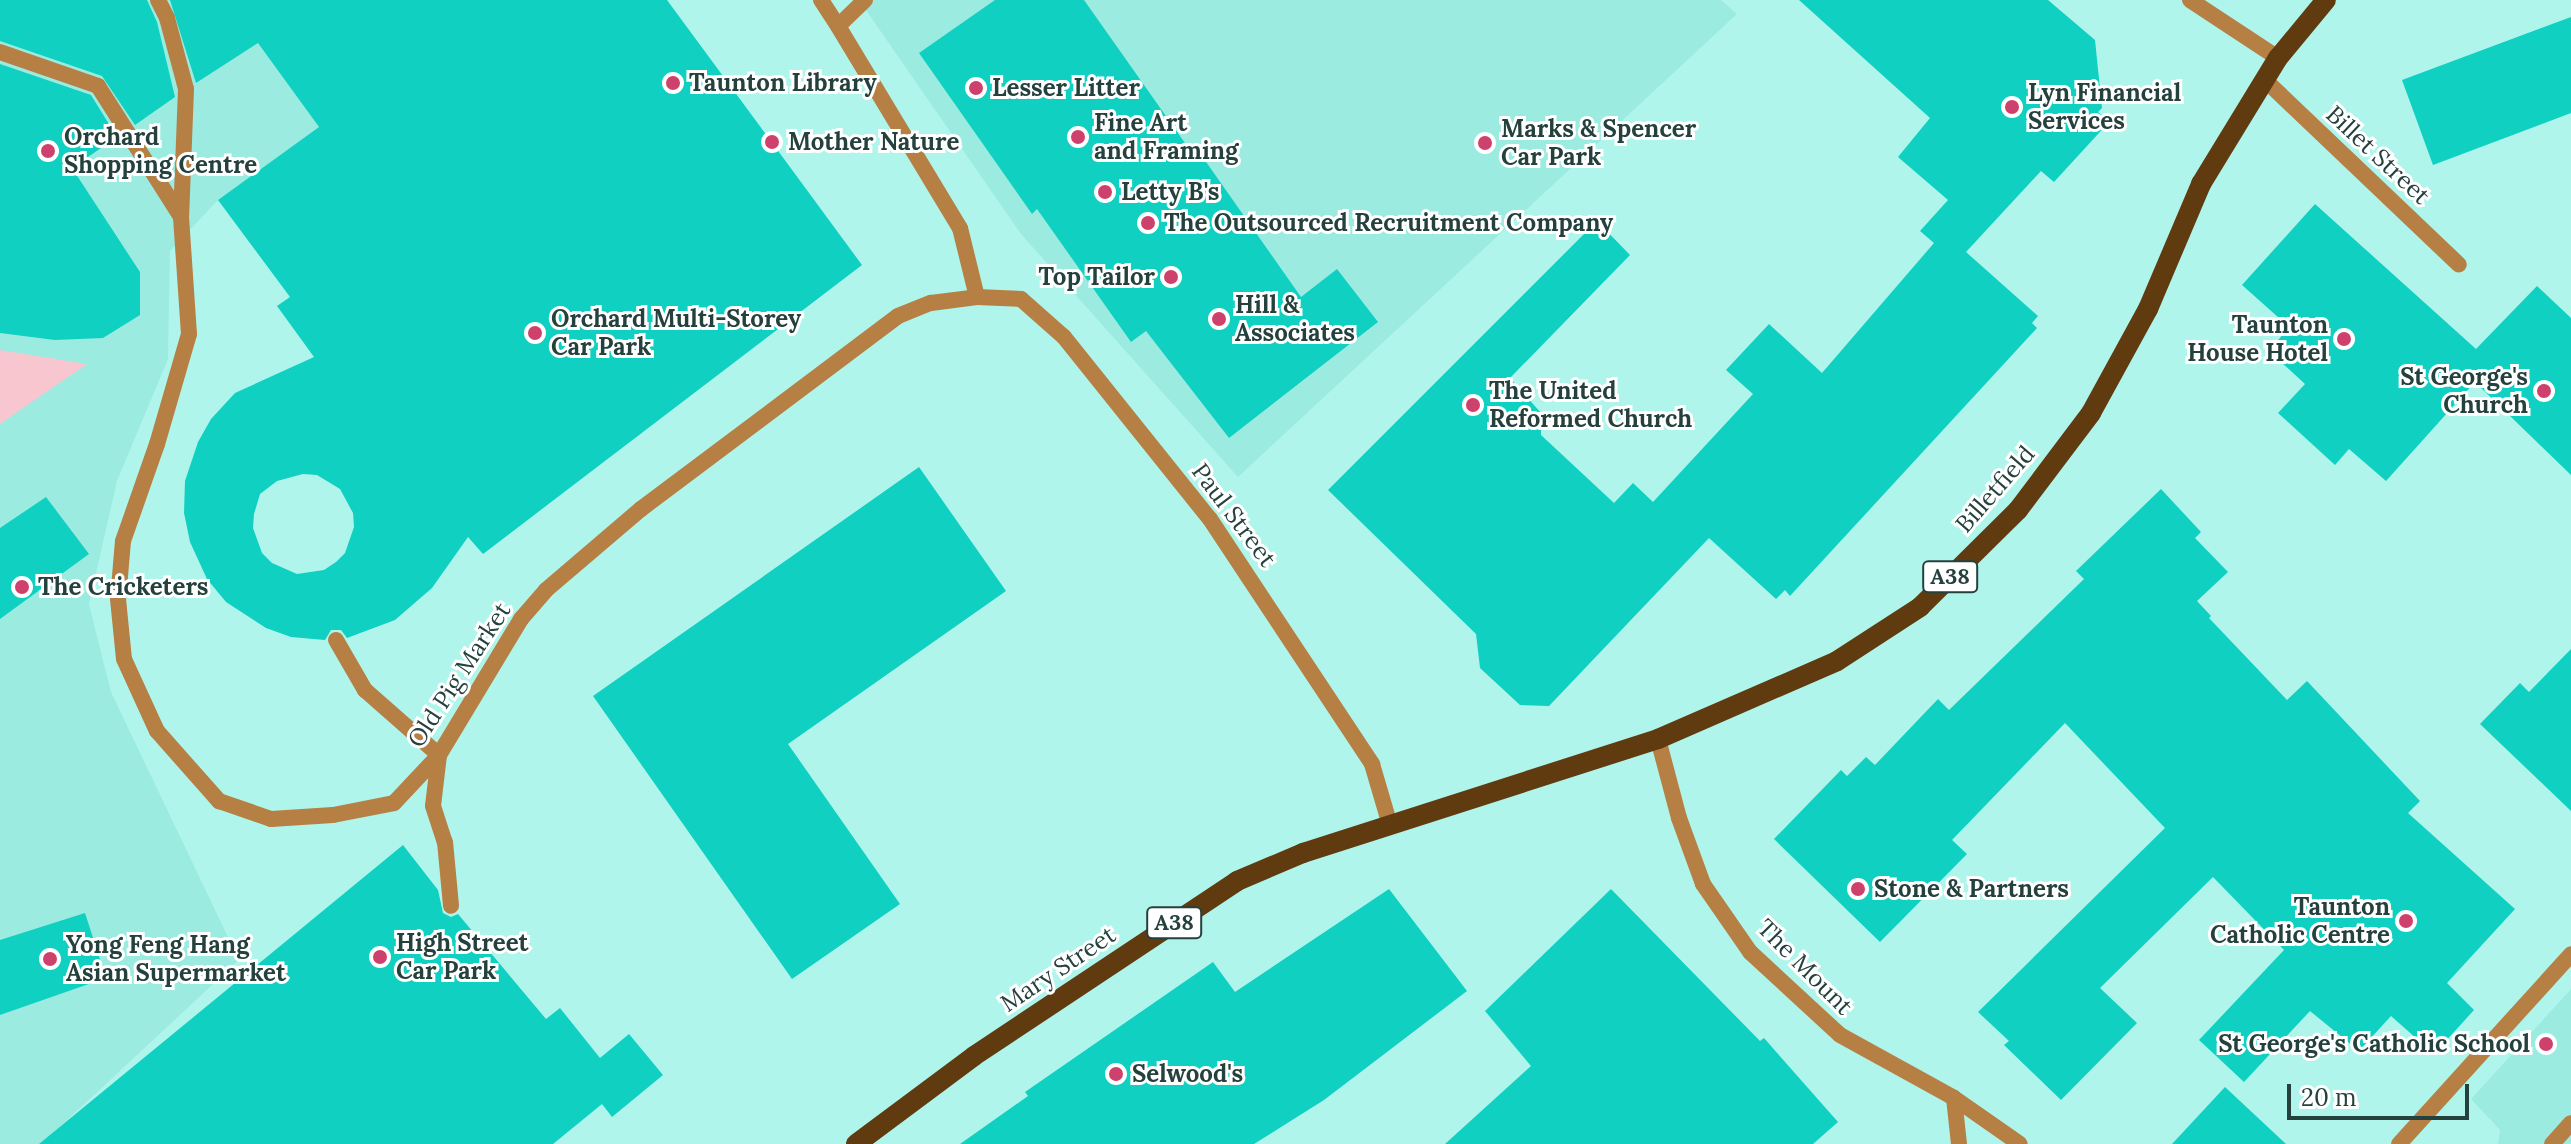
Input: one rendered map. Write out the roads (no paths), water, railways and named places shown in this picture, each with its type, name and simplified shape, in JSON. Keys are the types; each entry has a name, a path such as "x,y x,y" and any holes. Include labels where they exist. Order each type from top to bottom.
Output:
{"main road":[{"name":"A38","path":"2278,58 2326,0"},
{"name":"Billetfield","path":"1390,825 1658,739 1837,661 1920,607 2018,510 2091,413 2148,309 2201,184 2278,58"},
{"name":"Mary Street","path":"856,1144 974,1056 1237,881 1303,853 1390,825"}],"street":[{"name":"Old Pig Market","path":"158,0 167,18 186,89 181,217 189,334 123,541 118,599 124,659 157,731 219,801 271,819 333,815 394,803 439,755 521,619 546,590 641,509 898,316"},
{"path":"821,0 960,228 977,297"},
{"path":"838,26 865,0"},
{"path":"2190,0 2278,58"},
{"path":"0,52 98,86 181,217"},
{"name":"Billet Street","path":"2264,79 2459,265"},
{"name":"Paul Street","path":"898,316 931,303 977,297 1021,299 1064,337 1210,519 1372,764 1390,825"},
{"path":"336,640 365,690 439,755 433,806 445,842 451,906"},
{"name":"The Mount","path":"1658,739 1679,818 1703,884 1750,952 1840,1035 1954,1098 2020,1144"},
{"path":"2399,1144 2571,954"},
{"path":"1954,1098 1959,1144"},
{"path":"2552,1144 2571,1123"}],"place":[{"name":"Taunton Library","path":"673,83"},
{"name":"Lesser Litter","path":"976,88"},
{"name":"Lyn Financial Services","path":"2012,107"},
{"name":"Fine Art and Framing","path":"1078,137"},
{"name":"Mother Nature","path":"772,142"},
{"name":"Marks & Spencer Car Park","path":"1485,143"},
{"name":"Orchard Shopping Centre","path":"48,151"},
{"name":"Letty B's","path":"1105,192"},
{"name":"The Outsourced Recruitment Company","path":"1148,223"},
{"name":"Top Tailor","path":"1171,277"},
{"name":"Hill & Associates","path":"1219,319"},
{"name":"Orchard Multi-Storey Car Park","path":"535,333"},
{"name":"Taunton House Hotel","path":"2344,339"},
{"name":"St George's Church","path":"2544,391"},
{"name":"The United Reformed Church","path":"1473,405"},
{"name":"The Cricketers","path":"22,587"},
{"name":"Stone & Partners","path":"1858,889"},
{"name":"Taunton Catholic Centre","path":"2406,921"},
{"name":"High Street Car Park","path":"380,957"},
{"name":"Yong Feng Hang Asian Supermarket","path":"50,959"},
{"name":"St George's Catholic School","path":"2546,1044"},
{"name":"Selwood's","path":"1116,1074"}]}
